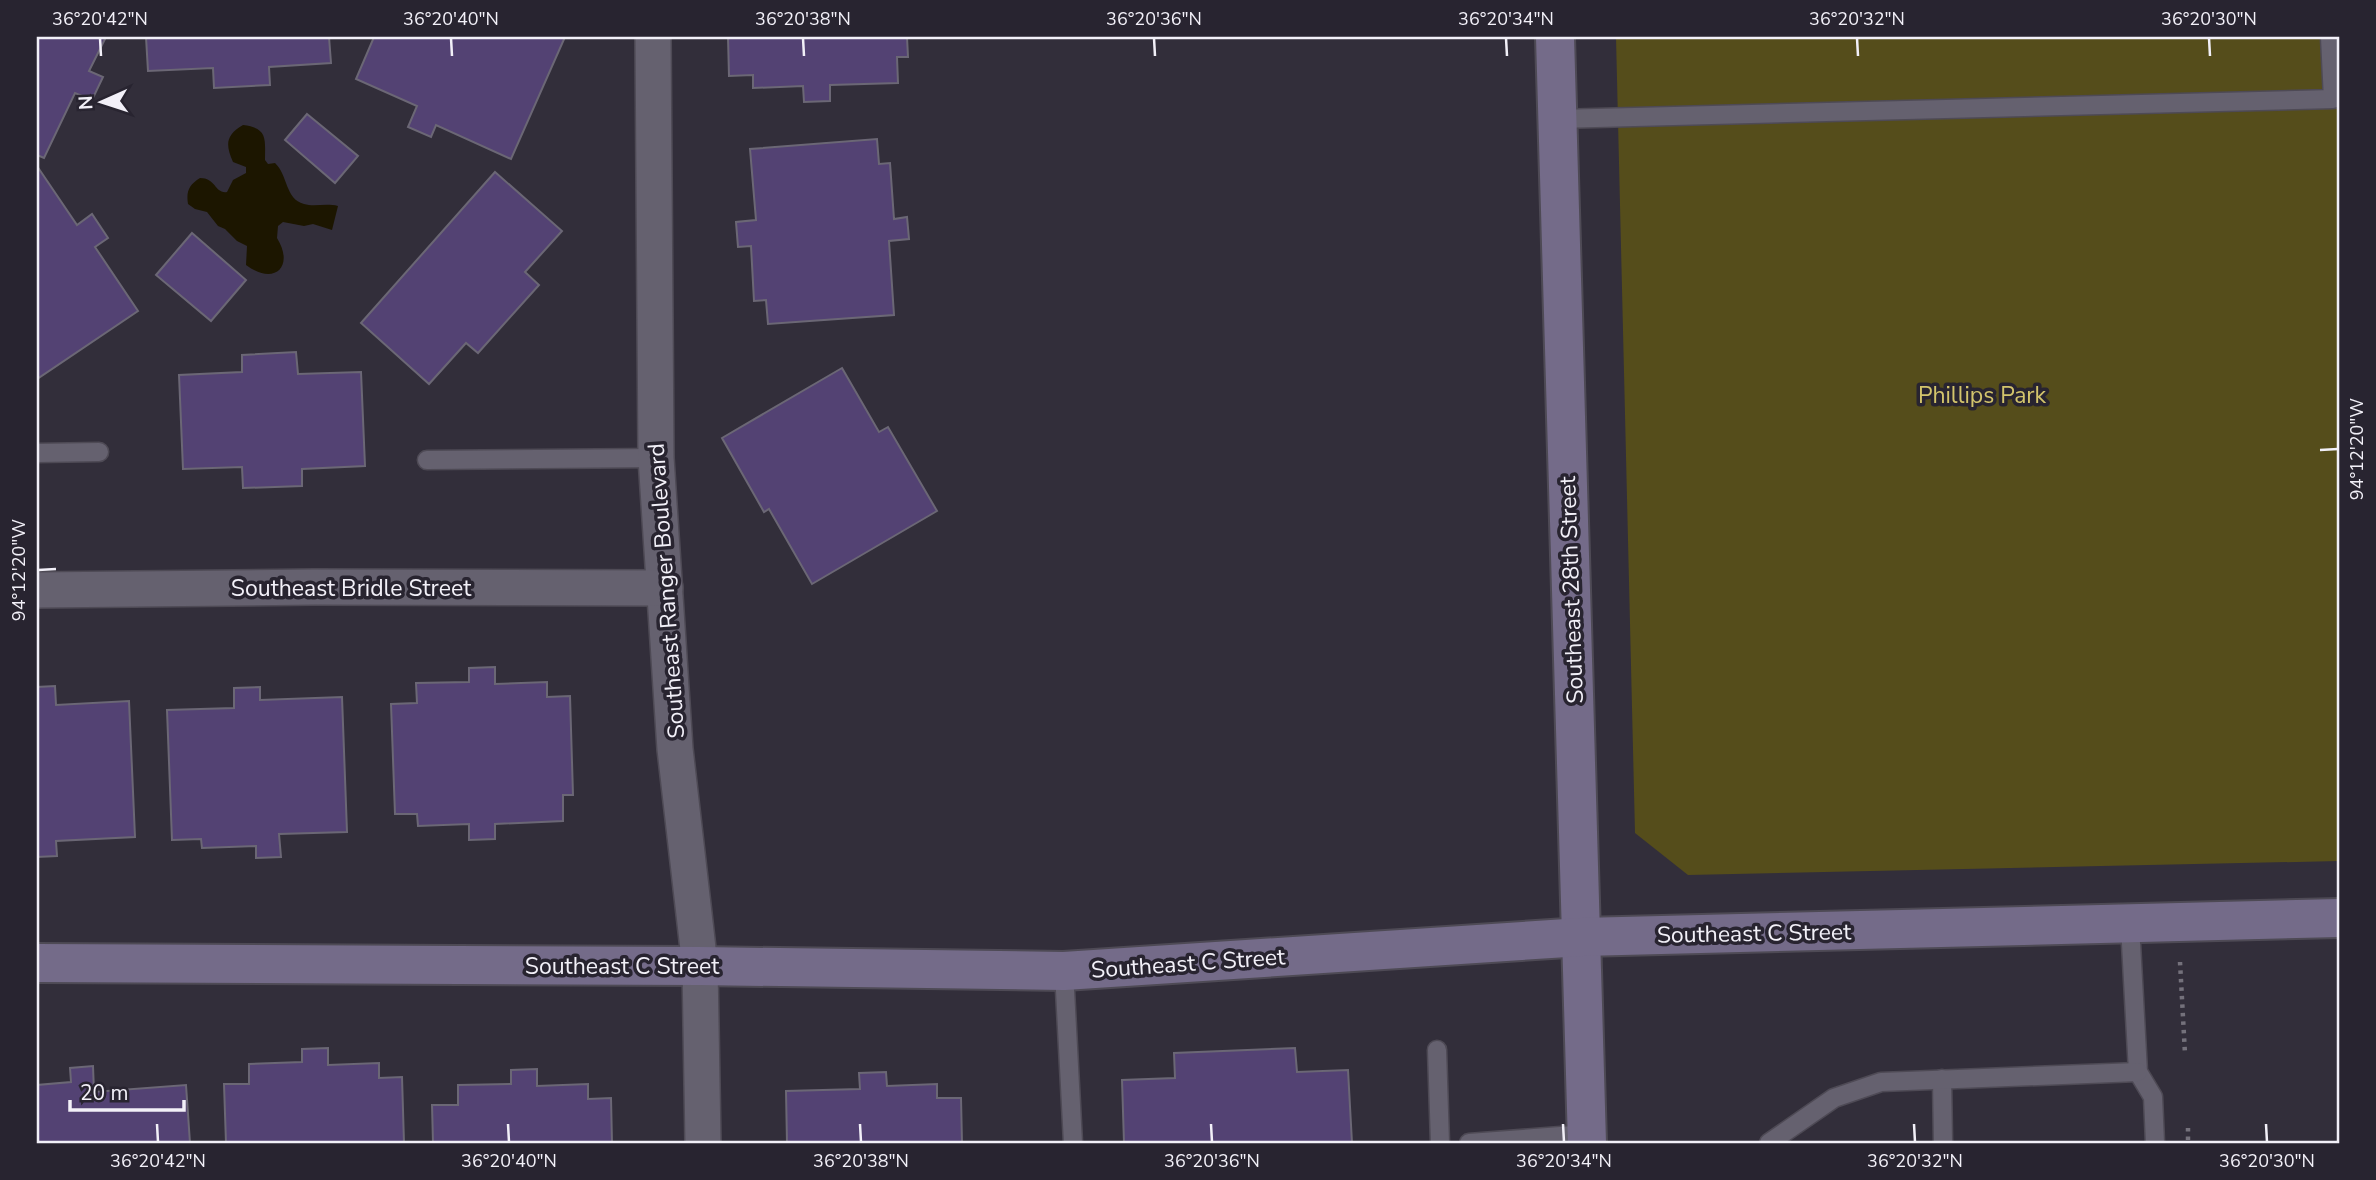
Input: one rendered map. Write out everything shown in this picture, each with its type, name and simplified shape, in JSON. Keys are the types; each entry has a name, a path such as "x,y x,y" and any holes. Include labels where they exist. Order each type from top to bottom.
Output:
{"street":[{"name":"Southeast Ranger Boulevard","path":"653,37 656,458 675,748 700,966 703,1143"},
{"name":"Southeast 28th Street","path":"1555,37 1587,1139"},
{"name":"Southeast Bridle Street","path":"37,590 314,587 665,588"},
{"name":"Southeast C Street","path":"37,964 700,966 1063,971 1582,937 2339,918"}],"lane":[{"path":"1557,119 2333,99 2330,37"},
{"path":"37,453 99,452"},
{"path":"427,460 656,458"},
{"path":"2130,925 2137,1072 2153,1097 2155,1143"},
{"path":"1063,971 1073,1143"},
{"path":"1437,1049 1440,1143"},
{"path":"1769,1143 1834,1098 1881,1082 2137,1072"},
{"path":"1942,1079 1943,1143"},
{"path":"1469,1143 1587,1139"}],"path":[{"path":"2180,962 2185,1054"},
{"path":"2188,1128 2188,1143"}],"green space":[{"name":"Phillips Park","path":"1616,37 2339,37 2339,861 1688,875 1635,833"}],"shaded area":[{"path":"243,125 261,132 265,140 265,160 268,164 275,163 279,168 293,197 308,205 338,206 332,230 313,224 304,226 283,222 278,226 277,238 284,257 279,270 273,273 265,274 246,265 247,246 218,226 207,212 188,204 189,189 200,178 209,180 220,191 227,192 233,180 246,173 246,167 233,162 228,145 233,132"}],"building":[{"path":"37,37 106,37 89,71 103,77 92,100 75,93 44,158 37,155"},
{"path":"146,37 329,37 331,63 269,67 270,85 214,88 213,68 148,71"},
{"path":"374,37 565,37 511,159 436,125 431,137 408,127 417,106 356,79"},
{"path":"728,37 907,37 908,57 897,57 898,83 830,85 830,101 804,102 803,86 753,88 753,75 729,76"},
{"path":"307,114 358,156 335,183 285,140"},
{"path":"877,139 879,164 890,163 894,219 907,217 909,239 889,241 894,315 768,324 766,300 754,301 751,246 738,247 736,222 756,220 750,149"},
{"path":"37,166 77,225 92,214 108,238 95,247 138,311 37,379"},
{"path":"495,172 562,231 525,272 539,285 478,353 466,343 429,384 361,323"},
{"path":"192,233 246,280 211,321 156,275"},
{"path":"296,352 298,374 361,372 365,466 302,469 302,486 243,488 242,467 183,469 179,375 242,372 242,355"},
{"path":"842,368 879,432 888,427 937,511 812,584 769,509 764,512 722,438"},
{"path":"495,667 495,684 547,682 547,697 570,696 573,795 563,795 563,821 495,824 495,839 469,840 469,824 418,826 417,814 395,814 391,704 417,703 416,683 469,682 469,668"},
{"path":"55,686 56,705 129,701 135,837 56,841 57,856 37,857 37,687"},
{"path":"260,687 260,700 342,697 347,832 279,834 281,857 256,858 256,846 202,848 201,839 172,840 167,710 234,708 234,688"},
{"path":"328,1048 328,1065 379,1063 379,1078 402,1077 404,1143 226,1143 224,1084 249,1084 249,1064 302,1062 302,1049"},
{"path":"1295,1048 1297,1072 1348,1070 1352,1143 1124,1143 1122,1080 1175,1078 1174,1053"},
{"path":"93,1066 94,1092 186,1085 190,1143 37,1143 37,1085 71,1082 70,1068"},
{"path":"537,1069 537,1086 588,1084 588,1099 611,1098 612,1143 433,1143 432,1105 458,1105 458,1085 511,1084 511,1070"},
{"path":"886,1072 887,1086 937,1084 937,1098 961,1098 962,1143 787,1143 786,1091 860,1089 859,1073"}]}
